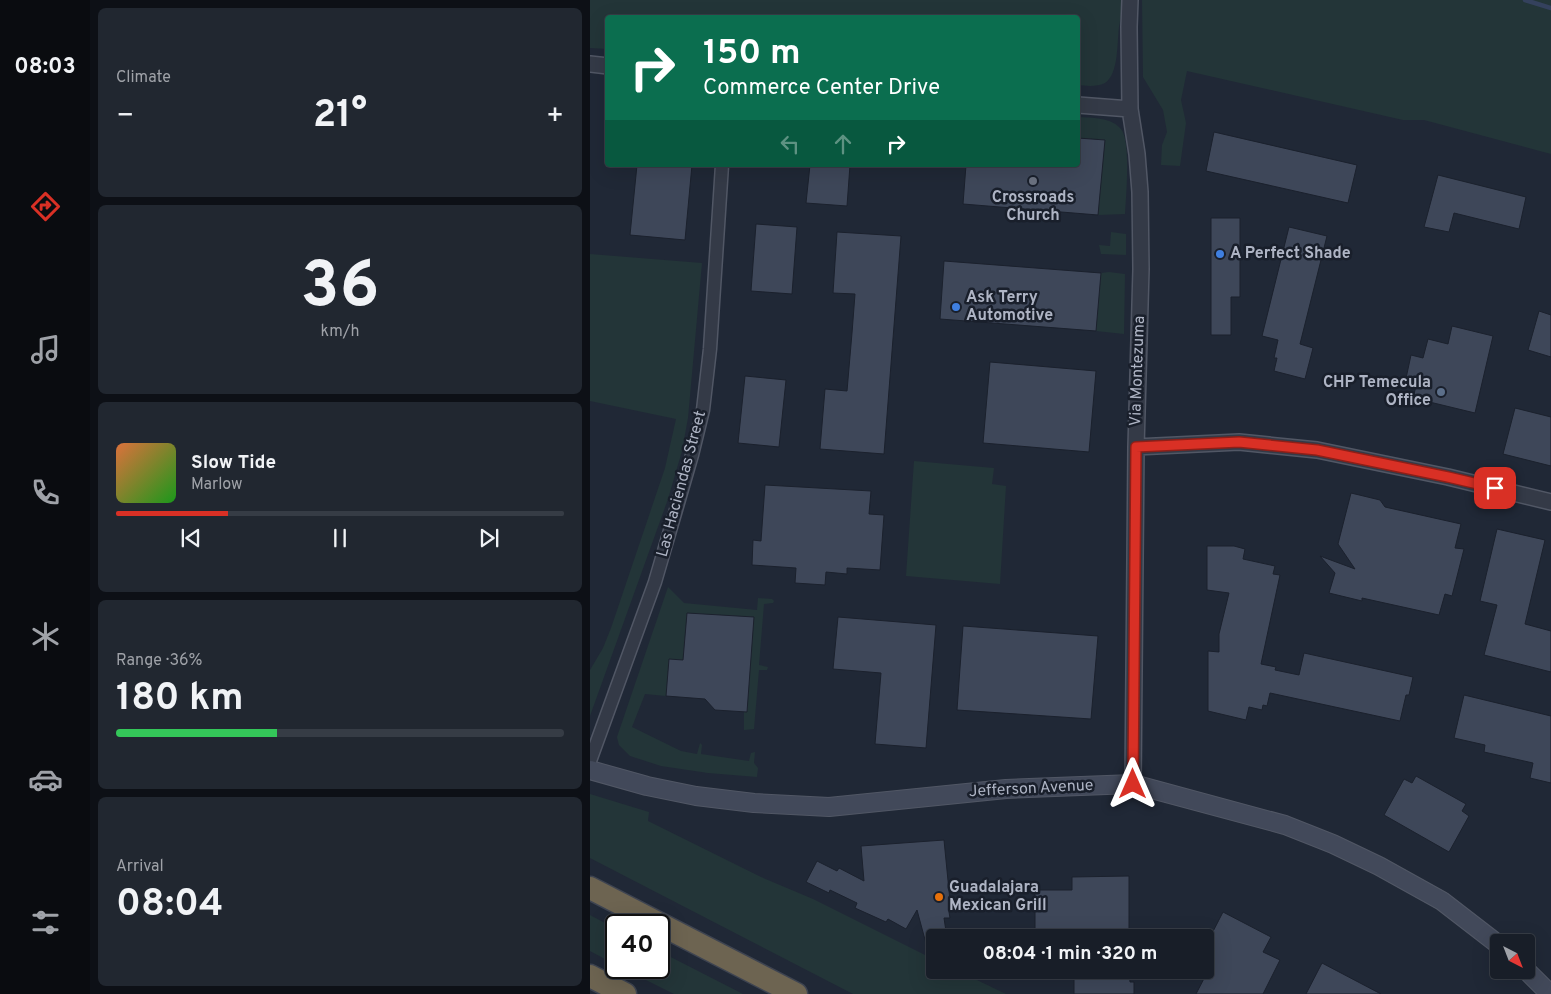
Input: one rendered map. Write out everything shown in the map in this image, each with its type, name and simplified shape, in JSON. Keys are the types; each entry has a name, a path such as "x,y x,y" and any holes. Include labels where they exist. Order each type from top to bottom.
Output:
{"highway":[{"path":"590,888 796,994"},
{"path":"590,976 625,994"}],"main road":[{"name":"Jefferson Avenue","path":"590,770 647,786 696,796 754,803 829,807 1006,790 1133,784 1277,822 1333,844 1379,866 1442,901 1490,937"},
{"path":"1535,979 1550,994"}],"street":[{"path":"1080,104 1130,109 1128,27 1130,0"},
{"path":"590,64 605,66"},
{"name":"Via Montezuma","path":"1130,109 1137,154 1140,192 1141,269 1136,447 1133,784"},
{"name":"Las Haciendas Street","path":"590,761 655,582 692,455 703,410 710,349 722,167"},
{"path":"1136,447 1239,442 1317,450 1448,477 1551,502"}],"shaded area":[{"path":"590,0 1125,0 1113,72 1110,79 1105,83 1092,86 1080,85 1080,15 605,15 605,49 590,48"},
{"path":"1142,0 1551,0 1551,154 1424,120 1403,120 1187,71 1181,100 1186,123 1180,166 1161,165 1162,145 1167,132 1163,110 1143,77"},
{"path":"1080,117 1107,120 1121,129 1126,145 1127,157 1125,214 1098,215 1105,140 1080,138"},
{"path":"1111,232 1126,234 1126,255 1101,254 1099,245 1110,246"},
{"path":"590,254 702,263 688,418 682,451 668,499 590,716 590,670 603,648 611,628 665,468 676,419 590,401"},
{"path":"1101,273 1125,274 1124,334 1096,331"},
{"path":"914,461 994,468 992,484 1006,486 1000,584 906,576"},
{"path":"668,587 684,603 757,610 758,598 772,599 774,601 773,603 764,604 759,665 768,667 767,670 759,670 754,729 744,730 744,712 747,711 754,617 687,613 683,660 669,659 666,696 645,694 632,727 681,751 697,754 700,743 702,745 701,754 749,761 751,753 755,752 754,763 758,768 757,777 708,773 661,766 630,756 619,745 617,737"},
{"path":"590,794 649,812 648,821 761,877 813,899 926,956 926,979 975,979 1006,994 853,994 590,858"},
{"path":"590,915 605,923 605,959 590,951"},
{"path":"670,957 743,994 674,994 644,979 670,979"}],"building":[{"path":"1214,132 1357,165 1348,203 1206,171"},
{"name":"Crossroads Church","path":"1080,138 1105,140 1098,215 963,204 966,167 1080,167"},
{"path":"637,167 692,167 685,240 630,235"},
{"path":"810,167 850,167 847,206 806,203"},
{"path":"1438,175 1526,197 1519,229 1454,213 1449,232 1424,227"},
{"path":"1211,218 1240,218 1240,297 1231,297 1231,335 1211,335"},
{"path":"756,224 797,227 792,294 751,291"},
{"path":"1289,227 1327,236 1300,344 1313,348 1305,379 1274,371 1277,358 1274,358 1278,340 1262,336"},
{"path":"837,232 901,236 884,454 820,449 825,389 847,391 852,333 855,294 833,293"},
{"path":"944,261 1101,273 1096,331 940,319"},
{"path":"1539,311 1551,315 1551,357 1528,350"},
{"path":"1452,326 1493,336 1475,413 1413,398 1416,386 1405,383 1411,355 1423,358 1428,339 1448,344"},
{"path":"990,362 1096,371 1089,452 983,443"},
{"path":"745,376 786,380 779,447 738,443"},
{"path":"1515,408 1551,417 1551,466 1503,454"},
{"path":"765,485 871,491 869,514 884,515 880,570 847,568 847,574 826,572 825,585 795,583 796,568 752,565 753,540 761,541"},
{"path":"1351,493 1380,500 1385,507 1461,524 1455,548 1464,549 1452,596 1445,594 1439,615 1362,598 1362,601 1329,593 1335,573 1320,556 1355,569 1338,544"},
{"path":"1497,529 1545,540 1525,624 1551,631 1551,672 1484,655 1497,605 1480,601"},
{"path":"1207,546 1234,546 1245,549 1243,559 1275,566 1273,574 1280,575 1261,664 1276,667 1275,670 1299,675 1304,653 1413,677 1409,695 1406,695 1400,721 1270,693 1267,706 1263,705 1262,710 1249,707 1246,720 1208,711 1208,651 1219,652 1219,634 1229,593 1207,590"},
{"path":"687,613 754,617 747,712 715,710 705,699 666,696 669,659 683,660"},
{"path":"838,617 936,625 926,748 875,744 881,673 833,669"},
{"path":"963,626 1098,636 1091,719 957,710"},
{"path":"1464,695 1551,716 1551,783 1530,778 1533,763 1484,752 1485,745 1454,738"},
{"path":"1416,776 1466,804 1462,811 1469,816 1449,852 1384,815 1404,779 1412,783"},
{"path":"944,840 951,911 949,912 950,918 944,918 946,929 926,929 926,943 917,910 906,929 888,919 886,922 855,908 857,903 830,890 829,893 806,882 817,861 837,871 839,868 864,881 861,846"},
{"path":"1129,876 1129,929 1035,929 1035,890 1072,890 1072,877"},
{"path":"1223,912 1271,937 1263,952 1280,960 1263,994 1196,994 1204,979 1214,979 1214,930"},
{"path":"1322,963 1381,994 1306,994"},
{"path":"1074,979 1130,979 1130,982 1134,982 1134,994 1074,994"}],"waterway":[{"path":"1525,0 1551,8"}],"place":[{"name":"Crossroads Church","path":"1033,181"},
{"name":"A Perfect Shade","path":"1220,254"},
{"name":"Ask Terry Automotive","path":"956,307"},
{"name":"CHP Temecula Office","path":"1441,392"},
{"name":"Guadalajara Mexican Grill","path":"939,897"}],"route":[{"path":"1133,784 1136,447 1239,442 1300,448 1495,488"}]}
